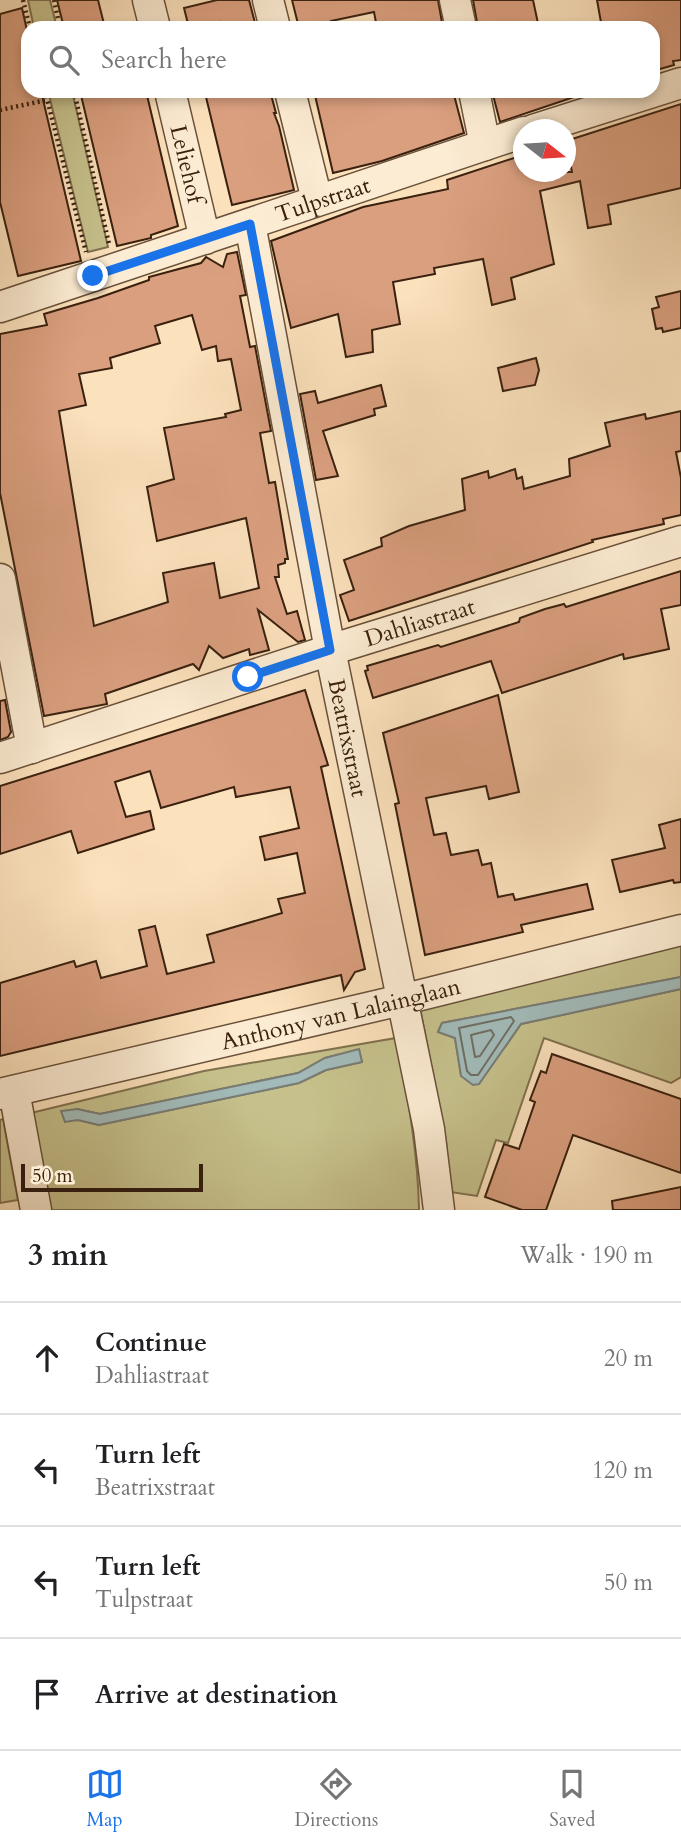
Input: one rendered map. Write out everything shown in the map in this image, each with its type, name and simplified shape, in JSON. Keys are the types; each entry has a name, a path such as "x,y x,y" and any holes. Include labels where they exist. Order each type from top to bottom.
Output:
{"street":[{"path":"148,0 153,21"},
{"path":"268,0 273,21"},
{"path":"456,0 460,21"},
{"path":"660,90 681,83"},
{"name":"Leliehof","path":"172,98 205,239"},
{"path":"292,98 317,200"},
{"path":"475,98 485,145"},
{"path":"568,119 634,98"},
{"name":"Tulpstraat","path":"0,307 513,135"},
{"name":"Beatrixstraat","path":"250,224 330,650 429,1129 439,1210"},
{"name":"Dahliastraat","path":"0,758 330,650 681,541"},
{"path":"0,579 32,748"},
{"name":"Anthony van Lalainglaan","path":"7,1092 681,930"},
{"path":"7,1092 36,1210"}],"path":[{"path":"23,0 28,21"},
{"path":"54,0 58,21"},
{"path":"75,98 104,272"},
{"path":"0,110 47,100 104,272"}],"shaded area":[{"path":"28,0 50,0 55,21 32,21"},
{"path":"50,98 74,98 108,247 88,252"},
{"path":"681,941 681,977 442,1023 438,1032 455,1038 461,1075 505,1047 521,1024 681,989 681,1077 671,1083 544,1038 508,1143 496,1140 477,1196 450,1192 446,1141 420,1008"},
{"path":"396,1038 412,1123 419,1210 49,1210 31,1113 204,1071","holes":["359,1050 362,1062 326,1070 299,1083 99,1125 78,1120 77,1109 100,1114 298,1073 325,1058"]},
{"path":"3,1119 18,1200 0,1203 0,1120"}],"water":[{"path":"681,977 681,989 521,1024 479,1084 473,1085 461,1076 455,1038 438,1032 442,1023"},
{"path":"359,1049 362,1062 326,1070 299,1083 99,1125 78,1120 65,1122 61,1111 77,1109 100,1114 298,1073 325,1058"}],"building":[{"path":"57,0 98,0 103,21 62,21"},
{"path":"217,0 249,0 254,21 187,21 184,8"},
{"path":"292,0 438,0 442,21 376,21 374,12 331,21 297,21"},
{"path":"473,0 533,0 538,21 477,21"},
{"path":"597,0 681,0 681,60 673,61 674,65 660,69 660,21 601,21"},
{"path":"22,8 25,21 21,21 21,98 43,98 81,261 18,276 0,202 0,14"},
{"path":"82,98 148,98 178,226 151,235 151,238 117,246"},
{"path":"206,98 272,98 294,190 232,205"},
{"path":"316,98 455,98 464,133 382,161 333,173"},
{"path":"494,98 571,98 500,122"},
{"path":"681,104 681,188 608,205 611,224 588,228 580,181 576,182 576,138"},
{"path":"513,158 513,182 576,182 540,191 554,264 511,278 515,299 492,305 483,259 434,268 435,274 393,282 400,324 372,330 373,352 346,357 338,314 291,328 271,241 363,207 448,189 447,180"},
{"path":"237,252 246,295 240,296 250,347 255,346 271,431 260,433 269,483 275,482 288,559 278,565 279,577 275,577 287,614 297,611 305,640 298,642 258,610 269,650 250,655 249,649 223,658 209,646 199,670 193,664 105,694 107,704 44,716 0,493 0,334 47,325 44,314 98,298 149,280 149,277 201,263 206,257 223,267 227,254","holes":["192,315 202,350 216,346 218,361 231,359 241,410 225,414 226,417 164,428 174,479 147,487 157,541 246,518 259,588 220,598 214,563 163,573 168,602 94,626 59,411 86,405 79,374 112,368 110,358 160,343 155,326"]},
{"path":"681,291 681,328 663,332 662,328 656,329 652,309 659,307 656,297"},
{"path":"536,358 539,370 535,385 503,391 498,368"},
{"path":"381,385 386,406 374,409 375,415 323,431 338,476 316,480 300,394 315,391 318,403"},
{"path":"681,411 681,451 676,452 681,478 681,515 663,519 664,524 592,540 593,542 349,621 340,595 354,590 344,560 382,546 381,538 409,526 465,510 462,479 488,471 489,478 515,469 517,479 522,477 524,489 570,476 569,459 610,446 605,423 645,414 646,419"},
{"path":"681,571 681,605 661,609 669,649 624,659 623,654 502,693 491,661 373,698 365,671 368,670 367,666 438,645 441,647 519,622 520,618 545,609 564,604 566,607"},
{"path":"305,690 328,765 321,767 365,969 355,972 344,990 341,975 0,1056 0,983 74,961 76,967 96,961 101,978 147,966 139,930 155,926 167,974 214,962 207,935 282,913 278,899 305,893 297,853 265,860 260,837 299,828 290,787 236,797 234,787 161,808 150,771 115,782 126,817 150,811 154,829 78,853 71,831 0,854 0,786"},
{"path":"498,695 519,792 489,799 486,786 426,798 434,835 446,833 451,855 478,850 482,865 491,863 498,897 513,894 515,900 587,884 593,909 521,925 523,932 425,955 395,804 399,803 383,733"},
{"path":"5,700 11,732 8,737 0,740 0,701"},
{"path":"681,819 681,882 674,883 673,880 620,892 612,860 665,848 659,825"},
{"path":"552,1054 681,1099 681,1173 573,1135 546,1210 522,1210 485,1197 504,1144 519,1149 535,1102 530,1100 541,1071 546,1073"},
{"path":"681,1187 681,1210 613,1210 612,1201"}],"route":[{"path":"93,276 250,224 330,650 248,677"}]}
